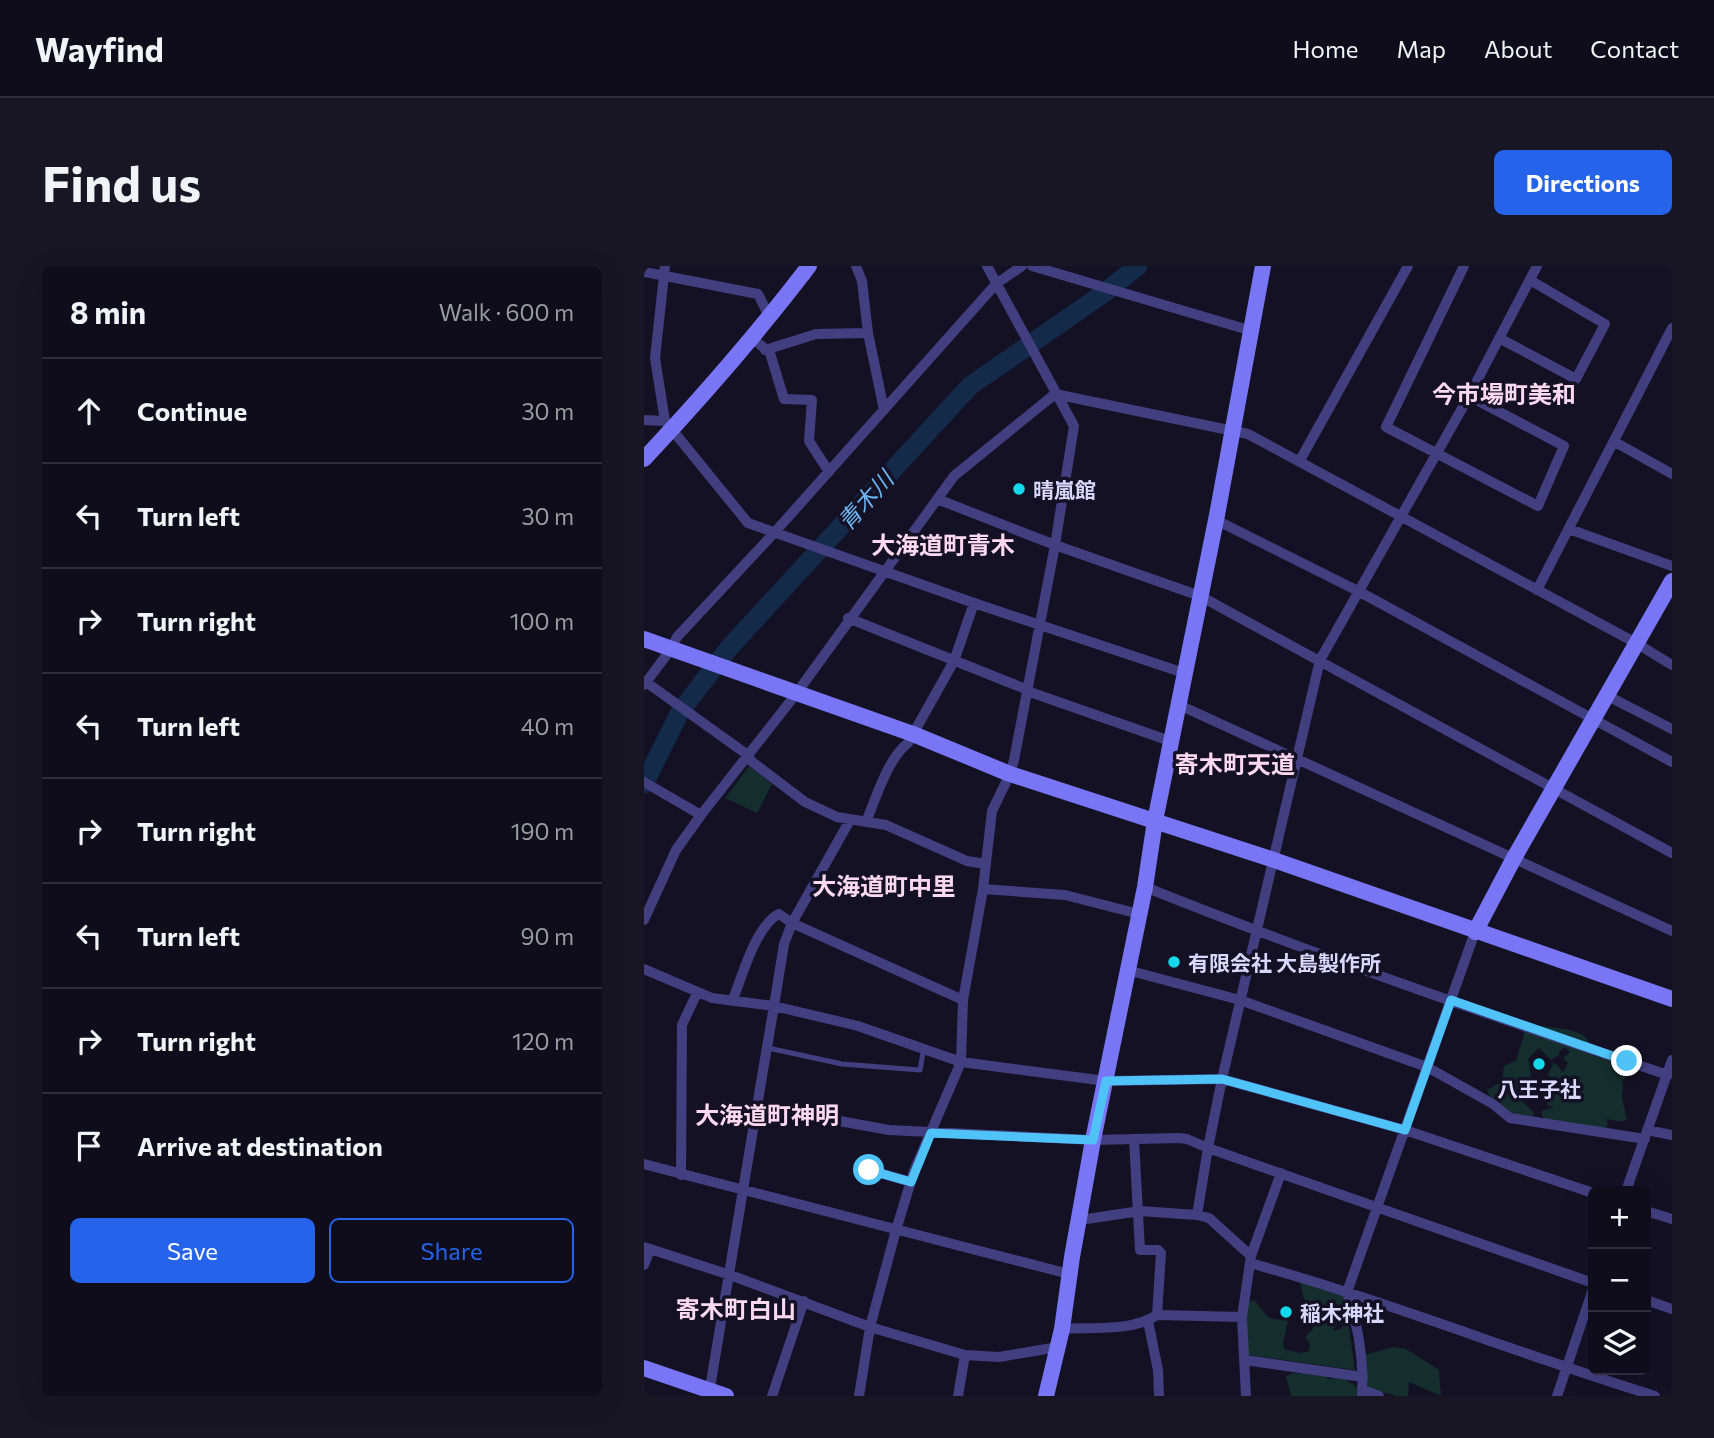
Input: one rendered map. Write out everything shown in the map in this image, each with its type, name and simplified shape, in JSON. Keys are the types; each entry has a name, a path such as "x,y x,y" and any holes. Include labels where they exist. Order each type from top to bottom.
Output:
{"street":[{"path":"644,459 668,426 770,318 809,266"},
{"path":"856,266 862,281 867,333 884,410"},
{"path":"859,1396 870,1327 896,1230 911,1182 961,1062 963,1000 983,889 992,811 1010,774 1028,691 1074,426 986,266"},
{"path":"986,864 967,861 886,825 837,817 805,802 751,761 748,755 645,683 677,637 774,533 996,284 1022,266"},
{"path":"1032,266 1252,331"},
{"path":"1046,1396 1062,1329 1093,1140 1145,887 1177,704 1216,520 1263,266"},
{"path":"1299,462 1408,266"},
{"path":"1464,266 1386,427 1538,506 1564,446 1469,396"},
{"path":"1197,1215 1222,1079 1320,660 1469,396 1537,266"},
{"path":"644,272 664,271 758,295 770,318"},
{"path":"664,271 649,356 668,426 748,523 974,603 1184,673"},
{"path":"1499,338 1576,379 1605,324 1530,280"},
{"path":"1537,590 1672,328"},
{"path":"765,350 816,334 867,333"},
{"path":"752,338 770,353 784,399 812,400 809,441 828,472"},
{"path":"1055,394 1248,434 1672,665"},
{"path":"644,920 676,850 796,694 848,618 886,571 954,476 1055,394"},
{"path":"644,420 668,426"},
{"path":"1615,442 1672,474"},
{"path":"937,499 1055,545 1200,596 1672,853"},
{"path":"1216,520 1358,591 1672,762"},
{"path":"1569,529 1672,566"},
{"path":"1379,1396 1362,1393 1363,1377 1357,1331 1347,1292 1475,932 1592,718 1672,581"},
{"path":"866,822 881,784 901,748 908,743 954,661 974,603"},
{"path":"848,618 1028,691 1170,741"},
{"path":"644,639 913,734 1010,774 1275,860 1672,999"},
{"path":"1606,695 1672,729"},
{"path":"1177,704 1672,931"},
{"path":"647,784 701,815"},
{"path":"709,1393 784,944 792,923 850,820"},
{"path":"1145,887 1256,932 1668,1075"},
{"path":"983,889 1065,895 1139,914"},
{"path":"733,999 757,939 779,914 792,923 963,1000"},
{"path":"644,969 712,998 774,1006 858,1026 961,1062 1106,1081 1222,1079 1405,1130 1588,1191"},
{"path":"1127,970 1240,1000 1427,1067 1493,1104 1510,1118 1646,1135 1672,1135"},
{"path":"681,1175 682,1025 697,993"},
{"path":"1628,1186 1672,1060"},
{"path":"757,1107 889,1130 1093,1140 1187,1139 1588,1281"},
{"path":"1134,1139 1140,1211 1140,1250 1158,1250 1161,1253 1152,1318 1159,1396"},
{"path":"644,1164 1069,1274"},
{"path":"869,1170 911,1182"},
{"path":"1246,1396 1242,1317 1250,1260 1281,1173"},
{"path":"1080,1220 1140,1211 1209,1218 1250,1260 1655,1396"},
{"path":"1651,1212 1672,1219"},
{"path":"644,1265 647,1249 730,1275 870,1327 965,1355 999,1357 1058,1347"},
{"path":"772,1396 804,1301"},
{"path":"1651,1302 1672,1309"},
{"path":"1557,1396 1588,1304"},
{"path":"1062,1329 1118,1326 1152,1318 1242,1317"},
{"path":"958,1396 965,1355"},
{"path":"1245,1360 1363,1377"},
{"path":"644,1368 709,1393 726,1396"}],"lane":[{"path":"768,1048 842,1064 920,1070 924,1047"}],"green space":[{"path":"749,766 772,784 757,813 725,798"},
{"path":"1523,1026 1578,1032 1588,1040 1593,1055 1601,1059 1604,1053 1627,1061 1631,1075 1623,1080 1622,1098 1627,1118 1623,1122 1606,1119 1608,1124 1604,1133 1544,1120 1541,1111 1554,1107 1547,1105 1547,1093 1551,1089 1567,1093 1575,1089 1574,1079 1556,1085 1548,1075 1554,1062 1563,1072 1568,1063 1563,1058 1570,1052 1565,1047 1551,1060 1539,1048 1528,1059 1531,1074 1526,1090 1521,1092 1523,1102 1534,1113 1530,1119 1510,1113 1494,1102 1487,1090 1502,1081 1504,1066 1517,1060"},
{"path":"1300,1282 1344,1293 1346,1318 1341,1319 1332,1331 1341,1329 1345,1322 1349,1328 1355,1370 1248,1355 1244,1314 1248,1302 1254,1300 1269,1318 1288,1321 1284,1349 1301,1353 1309,1351 1310,1344 1305,1337 1317,1319 1304,1299"},
{"path":"1393,1347 1406,1349 1439,1370 1441,1396 1409,1382 1408,1396 1397,1396 1368,1388 1364,1355"},
{"path":"1305,1366 1329,1379 1342,1377 1358,1388 1357,1396 1291,1396 1286,1376 1302,1374"}],"waterway":[{"name":"青木川","path":"644,784 680,712 728,649 970,386 1104,293 1138,266"}],"place":[{"name":"晴嵐館","path":"1019,489"},
{"name":"有限会社 大島製作所","path":"1174,962"},
{"name":"八王子社","path":"1539,1064"},
{"name":"稲木神社","path":"1286,1312"}],"district":[{"name":"今市場町美和","path":"1504,393"},
{"name":"大海道町青木","path":"943,544"},
{"name":"寄木町天道","path":"1235,763"},
{"name":"大海道町中里","path":"884,885"},
{"name":"大海道町神明","path":"767,1114"},
{"name":"寄木町白山","path":"736,1308"}],"route":[{"path":"869,1170 911,1182 931,1133 1093,1140 1106,1081 1222,1079 1405,1130 1451,1000 1627,1061"}]}
